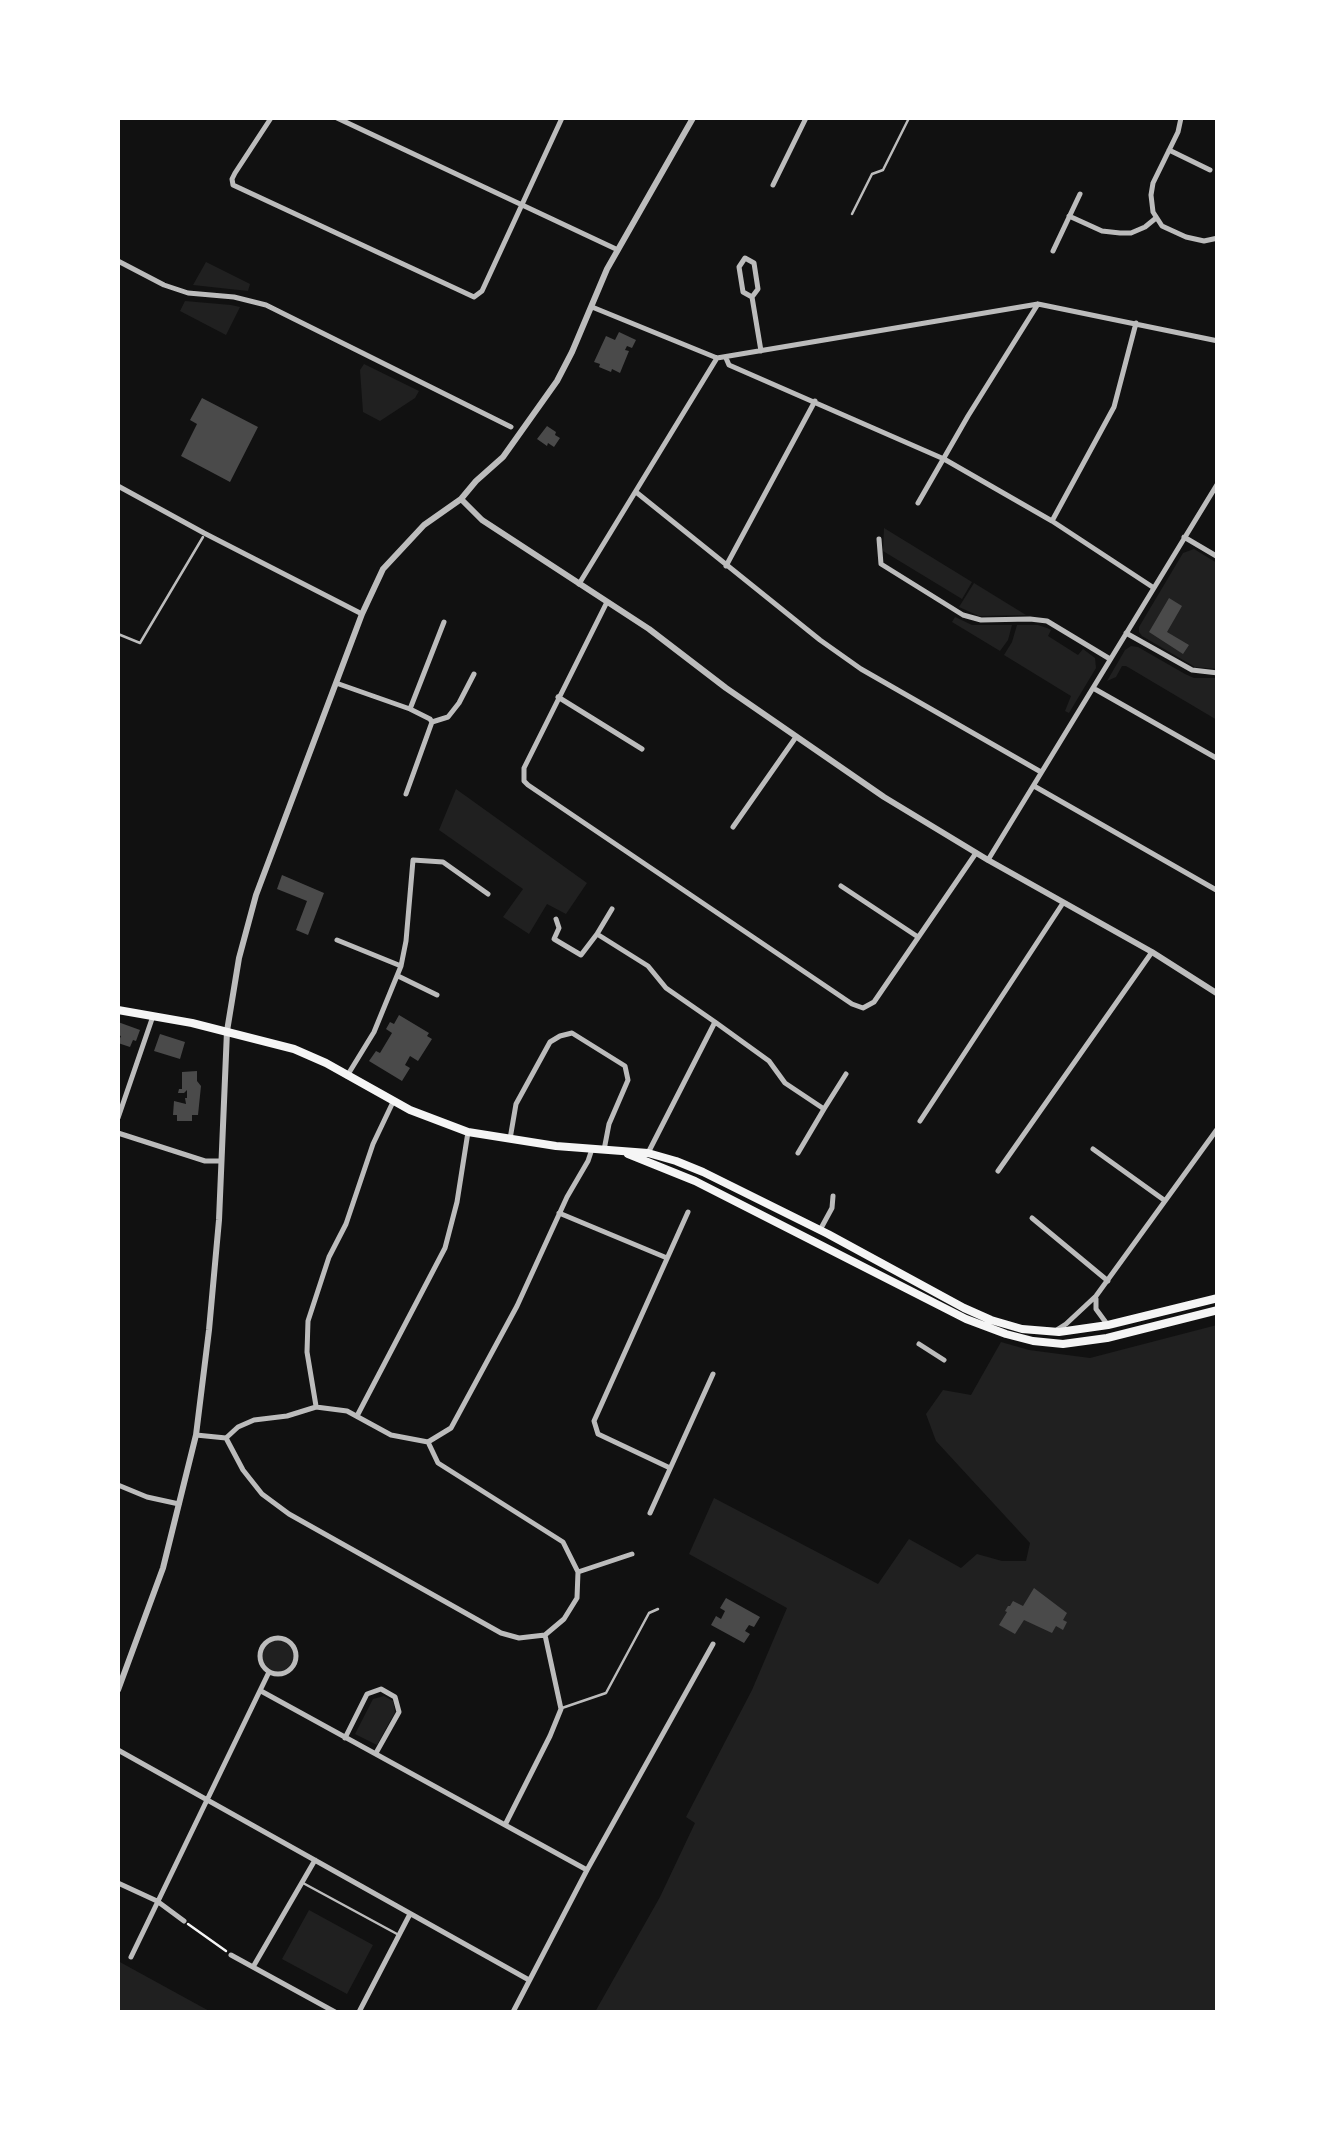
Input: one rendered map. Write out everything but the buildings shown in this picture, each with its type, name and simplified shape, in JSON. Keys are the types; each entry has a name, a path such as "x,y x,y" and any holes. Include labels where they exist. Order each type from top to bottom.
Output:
{"main road":[{"path":"118,1010 294,1049 446,1126 510,1139 648,1153 704,1172 964,1308 1022,1329 1054,1332 1108,1325 1218,1298"},
{"path":"626,1152 694,1181 966,1319 1033,1342 1063,1344 1107,1338 1218,1310"}],"street":[{"path":"271,118 234,173 234,185 474,298 482,291 562,118"},
{"path":"337,118 618,250"},
{"path":"118,1690 163,1568 196,1435 219,1220 227,1032 239,958 256,895 374,586 395,555 424,525 462,498 503,457 558,381 607,269 693,118"},
{"path":"774,185 806,118"},
{"path":"1181,118 1153,183 1151,195 1156,218 1162,226 1186,238 1218,238"},
{"path":"1169,150 1210,170"},
{"path":"1052,251 1080,194"},
{"path":"1069,216 1102,231 1120,233 1146,228 1156,218"},
{"path":"745,258 754,263 758,289 752,296 743,292 739,266 745,258"},
{"path":"118,262 188,293 234,297 266,305 511,426"},
{"path":"752,296 762,351"},
{"path":"592,307 717,358 1038,304 1218,341"},
{"path":"918,503 1038,304"},
{"path":"1052,521 1114,407 1136,323"},
{"path":"579,584 717,358"},
{"path":"726,358 729,364 944,459 1052,521 1154,588"},
{"path":"726,566 816,401"},
{"path":"988,860 1218,483"},
{"path":"118,486 362,614"},
{"path":"636,492 861,669 1041,772"},
{"path":"462,498 482,520 648,629 898,806 1218,994"},
{"path":"1184,537 1218,556"},
{"path":"879,539 881,564 970,618 1046,621 1110,659"},
{"path":"607,602 524,768 524,781 863,1008 874,1002 976,853"},
{"path":"410,710 444,622"},
{"path":"1126,633 1192,670 1218,674"},
{"path":"432,722 448,717 474,674"},
{"path":"336,683 432,722"},
{"path":"1093,688 1218,759"},
{"path":"558,697 642,750"},
{"path":"406,794 432,722"},
{"path":"733,827 796,737"},
{"path":"1033,785 1218,891"},
{"path":"347,1076 374,1032 402,966 413,860 443,862 488,894"},
{"path":"841,886 918,938"},
{"path":"920,1122 1063,903"},
{"path":"556,919 559,928 554,939 581,956 612,909"},
{"path":"597,934 648,966 666,988 769,1061 785,1084 824,1109"},
{"path":"336,940 402,966"},
{"path":"998,1172 1152,952"},
{"path":"398,976 437,994"},
{"path":"118,1118 153,1016"},
{"path":"648,1153 715,1022"},
{"path":"510,1139 516,1104 550,1042 572,1033 625,1066 628,1080 609,1124 604,1150"},
{"path":"798,1153 846,1074"},
{"path":"316,1407 307,1352 308,1320 373,1144 393,1102"},
{"path":"1054,1332 1096,1296 1218,1128"},
{"path":"357,1416 445,1248 468,1132"},
{"path":"118,1133 205,1161 220,1161"},
{"path":"196,1435 226,1438 254,1420 316,1407 347,1410 390,1434 428,1442 451,1428 517,1306 592,1148"},
{"path":"1093,1149 1164,1200"},
{"path":"820,1230 832,1208 833,1196"},
{"path":"559,1212 667,1258"},
{"path":"670,1468 598,1434 594,1421 688,1212"},
{"path":"1032,1218 1108,1280"},
{"path":"1096,1296 1096,1309 1108,1325"},
{"path":"919,1344 944,1360"},
{"path":"650,1513 714,1374"},
{"path":"226,1438 243,1470 262,1494 289,1514 502,1633 519,1638 545,1635 564,1618 577,1598 578,1572 563,1542 438,1463 428,1442"},
{"path":"118,1484 146,1497 179,1504"},
{"path":"578,1572 632,1554"},
{"path":"504,1825 561,1709 545,1635"},
{"path":"275,1638 286,1639 296,1652 293,1666 284,1673 269,1672 261,1664 264,1644 275,1638"},
{"path":"513,2012 713,1644"},
{"path":"131,1957 269,1672"},
{"path":"345,1738 368,1694 381,1689 395,1697 399,1712 376,1754"},
{"path":"261,1691 587,1870"},
{"path":"118,1750 529,1980"},
{"path":"253,1967 314,1860"},
{"path":"118,1883 158,1902 184,1921"},
{"path":"359,2012 410,1914"},
{"path":"231,1955 335,2012"}],"lane":[{"path":"852,214 872,174 883,170 909,118"},
{"path":"118,634 140,644 204,534"},
{"path":"561,1709 606,1694 648,1612 658,1610"},
{"path":"301,1883 399,1936"}],"path":[{"path":"184,1921 231,1955"}],"shaded area":[{"path":"206,262 250,284 248,291 193,285"},
{"path":"185,301 240,307 226,335 180,311"},
{"path":"364,364 419,391 415,398 380,421 363,412 360,370"},
{"path":"884,528 972,582 962,599 883,551"},
{"path":"1194,549 1217,563 1217,669 1195,667 1139,632 1183,553"},
{"path":"974,583 1026,615 979,616 959,607"},
{"path":"955,617 972,625 1012,625 1008,640 1000,651 952,622"},
{"path":"1017,625 1047,628 1051,630 1048,636 1078,655 1083,649 1095,658 1096,668 1069,713 1065,711 1071,696 1004,655"},
{"path":"1131,646 1194,678 1217,678 1217,720 1126,666 1107,681"},
{"path":"456,789 587,883 566,914 547,904 529,934 503,917 523,889 439,830"},
{"path":"1217,1325 1217,2012 595,2012 660,1897 695,1823 686,1817 752,1690 787,1608 689,1554 714,1498 878,1584 909,1539 961,1568 977,1554 1002,1561 1026,1561 1030,1543 936,1441 926,1414 943,1390 971,1395 1001,1342 1090,1358"},
{"path":"278,1639 290,1644 295,1656 290,1668 278,1673 266,1668 261,1656 266,1644"},
{"path":"384,1696 393,1701 395,1712 377,1745 355,1734 373,1699"},
{"path":"309,1910 373,1945 347,1994 282,1959"},
{"path":"118,1961 211,2012 118,2012"}]}
